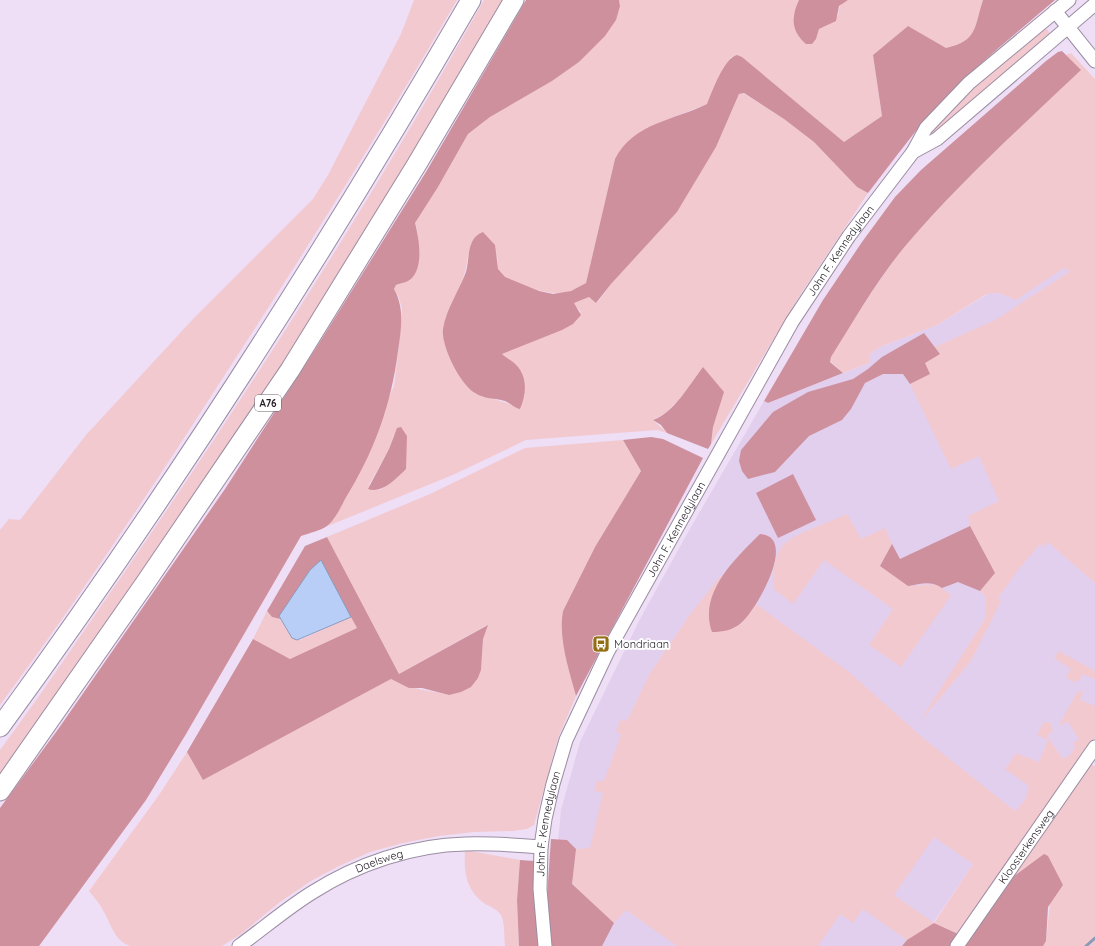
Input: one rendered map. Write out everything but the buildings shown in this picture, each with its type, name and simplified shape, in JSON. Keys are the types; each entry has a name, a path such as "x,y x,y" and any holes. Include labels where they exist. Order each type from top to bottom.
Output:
{"highway":[{"path":"0,727 110,572 263,343 387,143 471,0"},
{"name":"A76","path":"0,791 146,582 290,370 417,164 514,0"}],"street":[{"name":"John F. Kennedylaan","path":"545,946 540,888 541,847 545,819 553,784 566,740 608,651 792,322 849,236 913,152 926,128 969,83 1069,0"},
{"name":"John F. Kennedylaan","path":"913,152 937,140 1095,4"},
{"path":"1055,11 1095,61"},
{"name":"Kloosterkensweg","path":"957,946 1095,748"},
{"name":"Daelsweg","path":"239,946 313,892 332,880 372,863 415,851 454,844 541,847"}],"shaded area":[{"path":"414,0 457,0 348,181 207,403 91,577 0,705 0,530 9,519 20,520 86,435 193,319 313,199 328,175 401,34"},
{"path":"484,0 505,0 339,279 258,405 174,529 88,652 0,773 0,750 126,570 266,360 400,146"},
{"path":"526,0 619,0 620,6 616,20 605,36 579,62 552,81 490,117 468,134 438,187 415,223 419,244 418,267 411,279 396,285 394,289 400,304 401,320 395,371 386,410 365,464 339,510 327,526 318,531 301,536 146,800 39,946 0,946 0,808 59,728 225,489 316,348 426,172"},
{"path":"619,0 799,0 793,17 816,39 819,29 826,26 838,15 840,6 843,2 848,0 983,0 973,32 964,41 956,45 946,48 908,26 873,55 882,116 844,142 742,57 731,57 707,104 661,122 615,159 586,283 572,290 557,293 529,288 510,281 503,276 498,270 497,257 468,255 465,272 445,319 460,375 474,393 513,405 505,356 502,354 581,312 573,303 589,297 597,303 611,284 677,212 716,147 739,94 743,93 784,119 814,142 857,187 868,193 798,298 711,444 713,427 703,367 687,390 668,411 653,420 667,433 657,430 526,440 455,474 328,526 338,511 394,386 402,309 399,298 394,289 396,285 411,280 418,234 415,223 438,187 468,134 490,117 552,81 579,62 620,6","holes":["394,434 407,436 405,453 398,477 380,490 369,485 389,449"]},
{"path":"799,0 848,0 839,6 836,21 819,29 816,39 812,44 806,44 797,34 794,24 796,6"},
{"path":"983,0 1055,0 985,60 945,98 915,132 868,193 857,187 814,142 784,119 744,93 739,94 716,147 677,212 611,284 596,303 589,297 574,303 581,315 573,324 562,330 502,354 518,367 524,378 525,390 520,409 505,401 478,395 463,382 448,354 443,336 443,329 450,307 466,272 471,244 478,235 483,232 495,245 498,269 505,277 539,291 553,294 571,291 586,283 615,159 623,147 632,137 644,130 707,104 719,76 732,57 737,55 742,57 844,142 882,116 873,55 908,26 946,48 964,41 973,32"},
{"path":"1043,28 1048,30 1050,35 932,136 922,142 950,111 980,82"},
{"path":"1062,51 1081,70 970,176 927,221 896,257 867,299 831,357 830,362 843,373 768,403 764,401 823,300 862,242 895,197 921,170 1046,61 1058,52"},
{"path":"1071,53 1095,79 1095,583 1048,542 1043,547 1040,544 1018,570 998,598 1001,601 971,661 918,724 985,619 986,597 980,591 995,573 970,526 968,516 999,501 979,456 951,469 910,384 930,374 924,363 940,353 935,347 997,319 1072,270 1066,271 1065,267 1016,300 997,293 985,295 937,325 880,347 870,354 869,363 843,373 830,361 867,299 896,257 907,244 948,199 1080,70 1066,55"},
{"path":"1065,266 1075,270 1095,327 1095,734 973,864 931,926 907,940 902,946 557,946 554,887 561,810 580,742 640,619 764,401 768,403 869,363 870,354 880,347 937,325 991,292 1016,299"},
{"path":"924,333 940,354 925,363 930,374 910,384 903,374 883,374 865,383 851,409 842,420 809,436 775,472 748,479 742,471 739,461 741,450 773,412 808,392 853,379 882,357"},
{"path":"703,367 724,392 713,427 711,444 708,449 667,433 661,425 653,420 668,411 674,405 687,390"},
{"path":"401,427 407,436 406,469 394,481 384,487 373,490 368,489 389,449 397,428"},
{"path":"651,437 663,439 703,458 576,696 567,665 563,643 563,611 595,547 641,471 623,440"},
{"path":"623,440 641,471 595,547 563,611 564,648 576,696 558,738 534,825 527,829 513,831 474,832 439,836 403,843 370,852 311,881 280,902 241,934 222,946 130,946 120,940 114,932 101,906 89,891 159,795 187,752 203,780 391,679 412,687 449,695 478,678 481,670 483,639 487,625 399,674 327,537 430,494 525,448"},
{"path":"793,474 816,520 778,538 756,493"},
{"path":"847,514 861,539 885,528 892,544 880,566 908,586 936,584 951,595 901,667 869,645 893,609 824,560 793,604 774,589 773,576 775,563 783,545 801,534"},
{"path":"970,526 995,573 980,591 958,582 942,588 930,583 908,586 880,566 892,544 900,559"},
{"path":"760,534 771,538 776,547 775,560 771,575 764,590 748,616 741,623 728,630 712,632 709,618 710,604 714,590 730,566"},
{"path":"327,537 399,674 488,625 483,639 481,670 478,678 471,687 461,692 449,695 422,688 409,688 391,679 203,780 187,752 253,639 290,659 357,628 351,617 279,616 280,619 272,617 267,611 305,546"},
{"path":"722,574 709,611 733,628 741,624 756,604 849,672 923,738 1015,811 1025,800 1029,786 1005,769 1016,753 1039,762 1048,740 1037,735 1044,722 1051,723 1051,728 1053,731 1047,736 1063,759 1070,755 1075,747 1073,743 1079,739 1067,721 1061,726 1060,723 1078,691 1083,692 1080,700 1095,706 1095,738 1079,760 1095,766 1095,946 1043,946 1046,941 1050,903 969,939 934,923 907,940 863,909 853,923 840,914 818,946 677,946 626,910 614,923 572,884 576,849 590,848 603,792 594,791 597,781 604,781 621,735 616,731 621,719 627,721 649,675 691,613","holes":["934,837 973,864 934,923 894,895"]},
{"path":"267,611 272,617 280,619 292,638 300,640 351,617 357,628 290,659 253,639"},
{"path":"1059,651 1095,671 1095,679 1082,674 1080,680 1073,682 1066,677 1071,669 1054,658"},
{"path":"551,839 567,840 576,849 572,884 614,923 602,946 552,946 546,911"},
{"path":"465,850 520,860 517,900 519,946 505,946 504,926 501,915 495,909 478,898 469,886 465,865"},
{"path":"1044,854 1048,856 1063,885 1048,907 1046,941 1043,946 902,946 907,940 934,923 969,939 1009,880"},
{"path":"520,860 534,861 534,900 539,946 519,946 517,900"}],"water":[{"path":"321,560 351,617 297,640 292,638 279,616 310,570"}],"waterway":[{"path":"1086,946 1095,938"}],"place":[{"name":"Mondriaan","path":"601,644"}]}
